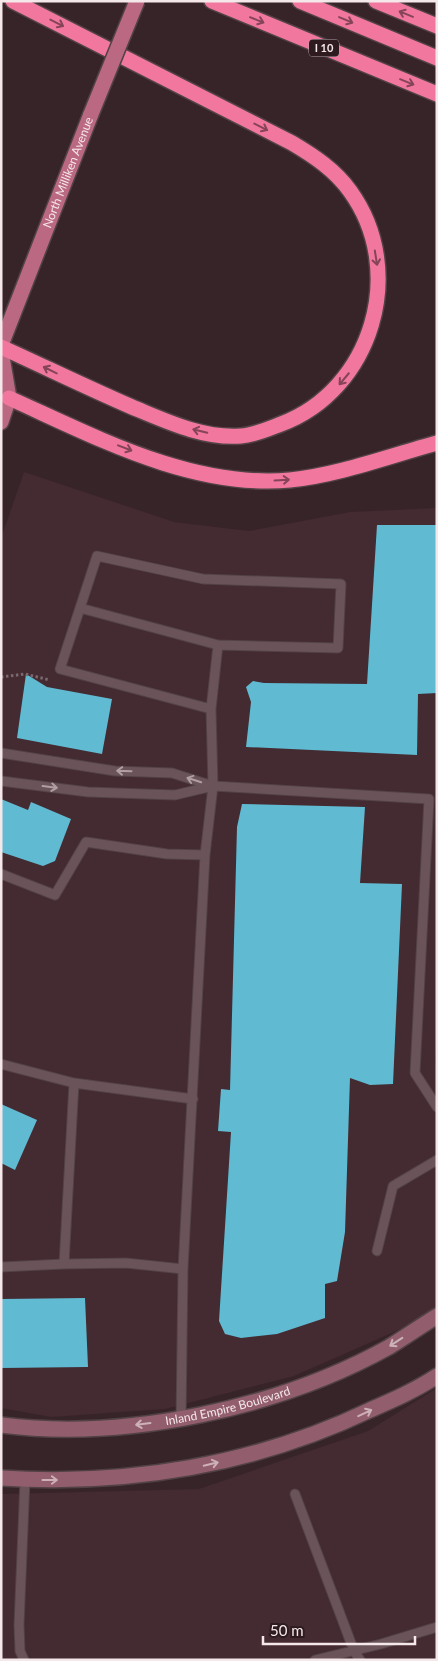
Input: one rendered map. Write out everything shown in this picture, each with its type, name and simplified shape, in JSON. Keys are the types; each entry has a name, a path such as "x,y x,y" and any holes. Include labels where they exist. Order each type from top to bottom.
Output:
{"highway":[{"path":"1,346 91,389 160,418 198,432 243,436 264,431 304,414 323,401 338,386 349,374 363,350 373,320 378,294 376,256 367,225 350,191 327,166 292,143 13,1"},
{"name":"I 10","path":"212,1 437,94"},
{"path":"300,1 437,58"},
{"path":"376,1 437,26"},
{"path":"5,396 79,430 185,470 240,480 289,480 314,476 437,444"}],"main road":[{"name":"North Milliken Avenue","path":"1,346 137,1"},
{"path":"1,351 5,396 1,422"},
{"name":"Inland Empire Boulevard","path":"1,1425 30,1429 100,1430 181,1419 258,1401 326,1376 389,1347 437,1316"},
{"path":"1,1478 25,1480 98,1480 187,1469 278,1448 344,1422 421,1386 437,1376"}],"lane":[{"path":"80,608 218,645 338,648 340,584 203,579 97,556 60,669 211,710"},
{"path":"181,1419 183,1269 205,855 213,786 211,710 218,645"},
{"path":"1,753 116,771 172,773 213,786 429,799 415,1073 437,1107"},
{"path":"1,781 88,792 175,795 213,786"},
{"path":"1,874 55,895 86,842 167,854 205,855"},
{"path":"1,1064 74,1083 193,1099"},
{"path":"64,1264 74,1083"},
{"path":"377,1251 392,1186 437,1160"},
{"path":"1,1267 126,1263 183,1269"},
{"path":"24,1660 20,1651 19,1624 25,1480"},
{"path":"295,1494 354,1651 360,1660"},
{"path":"315,1660 437,1627"}],"shaded area":[{"path":"24,472 174,522 249,531 350,512 437,508 437,1037 435,1062 437,1067 437,1307 412,1324 294,1376 165,1409 51,1417 1,1408 1,538"},
{"path":"437,1388 437,1660 1,1660 1,1494 199,1489 368,1431"}],"building":[{"path":"377,525 437,525 437,693 418,694 417,755 246,747 251,702 246,687 253,681 264,683 367,684"},
{"path":"26,674 47,687 112,699 102,754 17,738"},
{"path":"1,799 28,810 31,802 71,819 55,861 43,866 1,852"},
{"path":"242,804 365,807 360,883 402,884 393,1084 370,1085 350,1078 345,1232 337,1281 325,1284 325,1318 277,1334 241,1338 225,1334 219,1321 231,1132 218,1131 221,1089 230,1090 237,827"},
{"path":"1,1104 37,1120 15,1170 1,1163"},
{"path":"85,1298 88,1367 1,1368 1,1299"}]}
